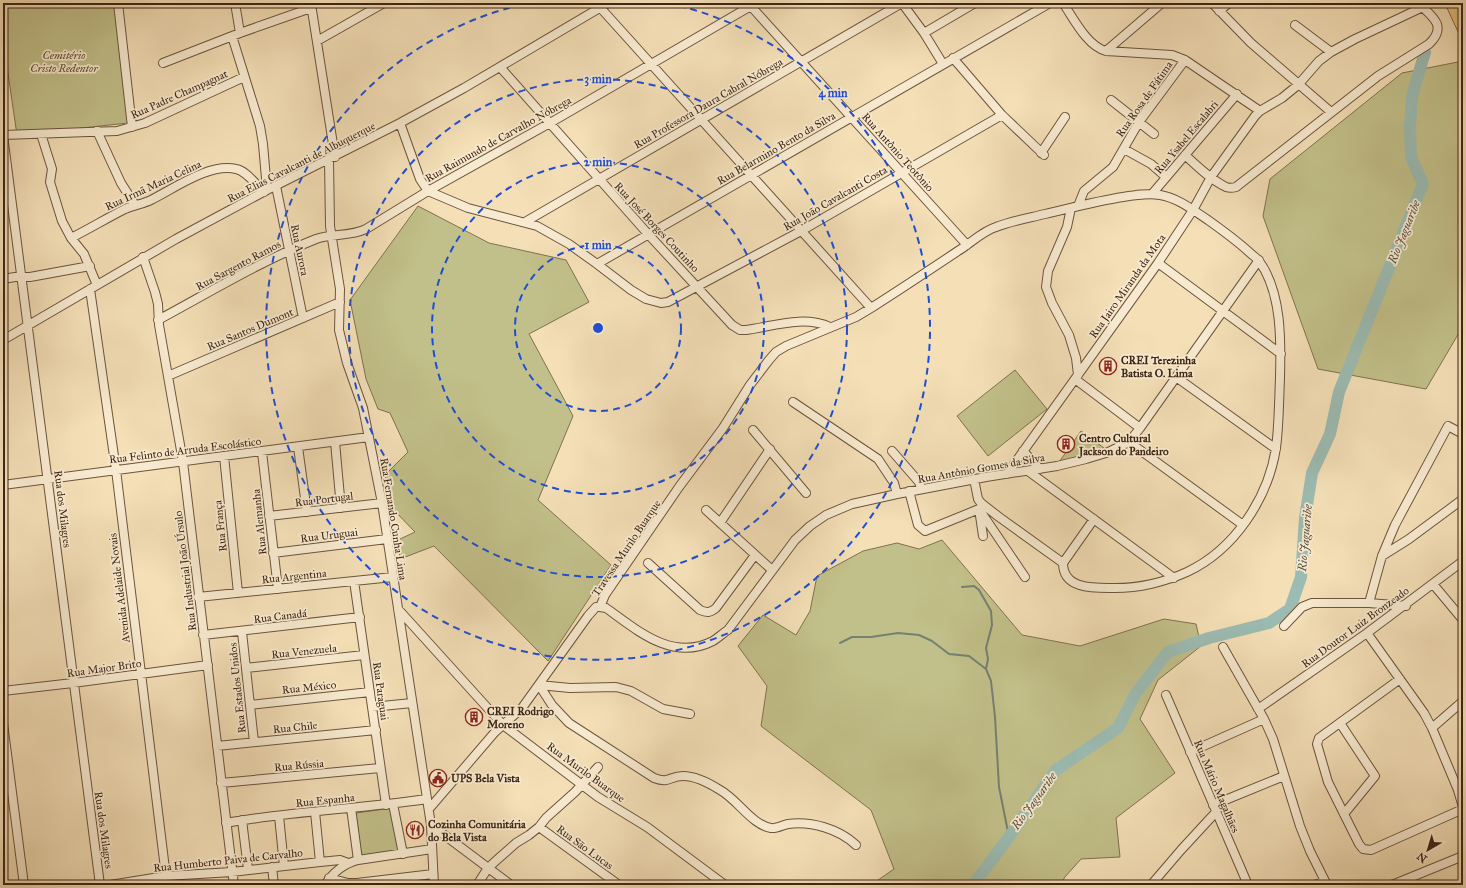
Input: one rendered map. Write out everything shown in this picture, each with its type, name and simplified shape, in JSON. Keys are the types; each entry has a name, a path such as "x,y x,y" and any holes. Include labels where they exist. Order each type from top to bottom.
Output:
{"highway":[{"path":"1451,3 1463,29"}],"street":[{"path":"118,3 132,127"},
{"path":"235,3 236,35 244,77 262,135 266,191"},
{"path":"317,41 384,3"},
{"path":"902,3 924,33 942,64"},
{"name":"Rua Professora Daura Cabral Nóbrega","path":"525,222 902,3"},
{"path":"924,33 975,3"},
{"name":"Rua Belarmino Bento da Silva","path":"597,264 1050,3"},
{"path":"1063,3 1093,45 1097,48 1106,51 1172,55 1185,60 1260,111"},
{"path":"1106,51 1162,3"},
{"path":"1212,3 1251,43 1331,112"},
{"path":"1219,11 1229,3"},
{"path":"602,4 701,120 871,308"},
{"name":"Rua Elias Cavalcanti de Albuquerque","path":"3,340 143,257 266,191 400,123 500,67 602,4"},
{"name":"Rua Antônio Teotônio","path":"752,4 901,173 967,245"},
{"name":"Rua Raimundo de Carvalho Nóbrega","path":"330,236 349,235 366,229 428,191 550,124 752,4"},
{"path":"163,64 311,5"},
{"name":"Rua Fernando Cunha Lima","path":"311,5 332,158 329,214 330,236 340,289 339,319 342,345 364,408 382,503 429,809 434,885"},
{"path":"1185,155 1226,187 1236,187 1378,76 1429,44 1434,39 1438,31 1437,24 1432,16 1420,5"},
{"name":"Rua Jairo Miranda da Mota","path":"1007,474 1158,263 1194,210 1212,177 1248,125 1260,111 1282,98 1298,85 1318,61 1331,52 1420,5"},
{"path":"1295,25 1331,52"},
{"path":"953,58 1002,114 1043,154 1065,117"},
{"name":"Rua Rosa de Fátima","path":"1075,207 1084,191 1113,167 1139,122 1185,60"},
{"name":"Rua José Borges Coutinho","path":"500,67 598,179 732,325 740,330 806,321 823,324 830,327"},
{"name":"Rua Padre Champagnat","path":"3,135 117,131 150,120 244,77"},
{"name":"Rua Ysabel Escalabri","path":"1152,194 1237,94"},
{"path":"1111,100 1154,134"},
{"name":"Rua João Cavalcanti Costa","path":"428,191 468,208 537,226 554,235 597,264 631,290 653,302 661,303 668,302 801,231 1002,114"},
{"path":"400,123 420,179 428,191"},
{"path":"98,132 122,183 135,205"},
{"name":"Avenida Adelaide Novais","path":"41,134 52,169 50,182 62,221 71,238 80,248 90,266 167,885"},
{"name":"Rua dos Milagres","path":"3,135 23,277 73,683 100,885"},
{"path":"1124,148 1151,164 1166,177"},
{"name":"Rua Irmã Maria Celina","path":"71,238 126,208 150,200 200,174 214,170 226,168 237,169 244,172 266,191"},
{"name":"Rua Aurora","path":"276,186 303,318"},
{"path":"967,245 994,227 1075,207 1111,199 1145,194 1171,197 1194,210 1234,238 1259,260 1271,286 1277,309 1281,354 1276,449 1267,482 1243,526 1226,545 1189,572 1174,578 1122,588 1087,587 1078,585 1070,581 1066,576 1063,564 999,517 980,506"},
{"path":"1075,207 1048,271 1046,287 1052,303 1069,336 1076,358 1076,377 1140,428"},
{"name":"Rua Sargento Ramos","path":"158,320 289,250 318,238 330,236"},
{"name":"Travessa Murilo Buarque","path":"429,809 495,732 522,708 588,616 596,607 600,606 608,591 679,488 723,428 750,384 776,352 786,346 856,317 967,245"},
{"name":"Rua Industrial João Úrsulo","path":"143,257 158,304 158,320 183,462 198,598 208,665 234,885"},
{"name":"Rua Antônio Gomes da Silva","path":"600,606 606,608 650,638 669,646 682,648 699,646 713,641 728,630 795,540 810,526 826,515 852,504 897,494 974,479 1040,469 1086,459 1106,453 1129,442 1259,260"},
{"path":"1158,263 1281,354"},
{"path":"3,279 30,277 90,266"},
{"name":"Rua Santos Dumont","path":"168,376 340,302"},
{"path":"1176,377 1276,449"},
{"path":"793,402 878,460 894,483 897,494"},
{"path":"1369,603 1382,556 1395,525 1448,426 1463,434"},
{"path":"753,430 806,493"},
{"name":"Rua Felinto de Arruda Escolástico","path":"3,485 369,437"},
{"path":"335,442 341,508"},
{"path":"1129,442 1243,526"},
{"path":"298,447 307,512"},
{"path":"720,523 770,449"},
{"path":"892,451 919,482 921,489"},
{"path":"1023,451 1040,469"},
{"name":"Rua Alemanha","path":"262,452 278,589"},
{"name":"Rua França","path":"224,456 238,593"},
{"path":"1028,471 1174,578"},
{"path":"974,479 980,506 983,536"},
{"path":"909,492 918,525 925,531 980,506"},
{"path":"1382,556 1409,540 1463,499"},
{"name":"Rua Portugal","path":"269,516 382,503"},
{"path":"980,506 1025,577"},
{"path":"706,510 772,570"},
{"path":"1063,564 1094,519"},
{"name":"Rua Uruguai","path":"273,553 387,539"},
{"path":"648,563 700,610 709,612 716,608 755,555"},
{"name":"Rua Doutor Luiz Bronzeado","path":"1258,709 1406,606 1463,561"},
{"name":"Rua Argentina","path":"198,598 393,577"},
{"name":"Rua Paraguai","path":"354,581 376,730 380,768 403,854"},
{"path":"1433,584 1463,620"},
{"path":"1284,626 1302,607 1308,604 1369,603 1406,606"},
{"name":"Rua Murilo Buarque","path":"398,609 504,725 598,798 647,827 722,884"},
{"name":"Rua Canadá","path":"203,635 242,632 360,617"},
{"name":"Rua Estados Unidos","path":"242,632 254,742"},
{"path":"1368,633 1424,713 1460,788 1463,808 1384,845 1367,850 1359,844 1328,782 1317,744 1322,735 1400,679"},
{"path":"1223,647 1264,719 1273,739 1300,826 1310,851 1326,883 1314,885"},
{"name":"Rua Venezuela","path":"246,668 364,655"},
{"name":"Rua Major Brito","path":"3,690 73,683 208,665"},
{"path":"539,685 570,688 616,687 631,691 663,709 690,714"},
{"path":"539,685 552,705 569,723 654,778 663,781 677,776 697,778 721,790 744,809 755,822 772,828 788,824 811,824 840,833 856,845"},
{"name":"Rua México","path":"250,705 370,692"},
{"name":"Rua Mário Magalhães","path":"1166,695 1248,885"},
{"path":"1432,728 1463,701"},
{"path":"372,707 412,703"},
{"path":"1190,752 1264,719"},
{"path":"3,723 24,885"},
{"path":"1340,723 1375,776 1344,814"},
{"name":"Rua Chile","path":"217,746 376,730"},
{"path":"478,885 488,868 506,850 539,827 551,813 582,785 598,767"},
{"name":"Rua Rússia","path":"221,783 380,768"},
{"path":"1152,885 1215,809 1284,776"},
{"name":"Rua Espanha","path":"226,823 427,799"},
{"path":"351,808 358,860"},
{"path":"316,812 320,862"},
{"path":"279,816 284,866"},
{"path":"242,820 248,869"},
{"path":"431,825 511,885"},
{"name":"Rua São Lucas","path":"539,827 619,885"},
{"path":"327,882 340,867 348,863 358,860 432,849"},
{"path":"1392,885 1404,883 1463,856"},
{"name":"Rua Humberto Paiva de Carvalho","path":"110,885 166,876 232,872 248,869 272,868 340,860 348,863"},
{"path":"272,868 274,885"},
{"path":"327,882 357,883 433,874"}],"green space":[{"name":"Cemitério Cristo Redentor","path":"3,3 116,3 128,123 17,135 3,39"},
{"path":"1463,61 1463,326 1426,389 1318,369 1263,216 1270,179 1402,73"},
{"path":"418,206 489,243 566,260 589,302 529,334 573,416 538,500 611,565 548,661 434,546 400,559 398,540 415,532 390,506 385,475 408,452 390,413 378,409 366,379 350,300"},
{"path":"1015,370 1047,409 988,456 957,416"},
{"path":"1081,431 1108,451 1057,465"},
{"path":"942,540 1022,635 1080,646 1164,619 1196,624 1201,646 1158,680 1140,719 1175,773 1116,818 1120,857 1081,859 1064,878 1063,885 871,885 894,869 871,810 761,726 767,686 738,646 763,615 796,635 810,611 817,576 863,551 897,543 919,549"},
{"path":"392,808 399,851 361,856 356,813"}],"waterway":[{"name":"Rio Jaguaribe","path":"973,885 1056,770 1118,728 1136,693 1168,652 1209,638 1269,623 1290,609 1301,577 1305,518 1312,473 1330,434 1339,392 1423,184 1411,157 1410,127 1412,96 1425,52"},
{"path":"962,587 974,586 979,590 991,611 992,625 986,648 988,659 986,669"},
{"path":"840,643 852,637 871,637 898,633 919,635 932,641 949,654 969,656 986,669 991,681 995,717 999,787 1009,837"}],"place":[{"name":"CREI Terezinha Batista O. Lima","path":"1108,366"},
{"name":"Centro Cultural Jackson do Pandeiro","path":"1066,444"},
{"name":"CREI Rodrigo Moreno","path":"474,717"},
{"name":"UPS Bela Vista","path":"438,778"},
{"name":"Cozinha Comunitária do Bela Vista","path":"415,830"}]}
